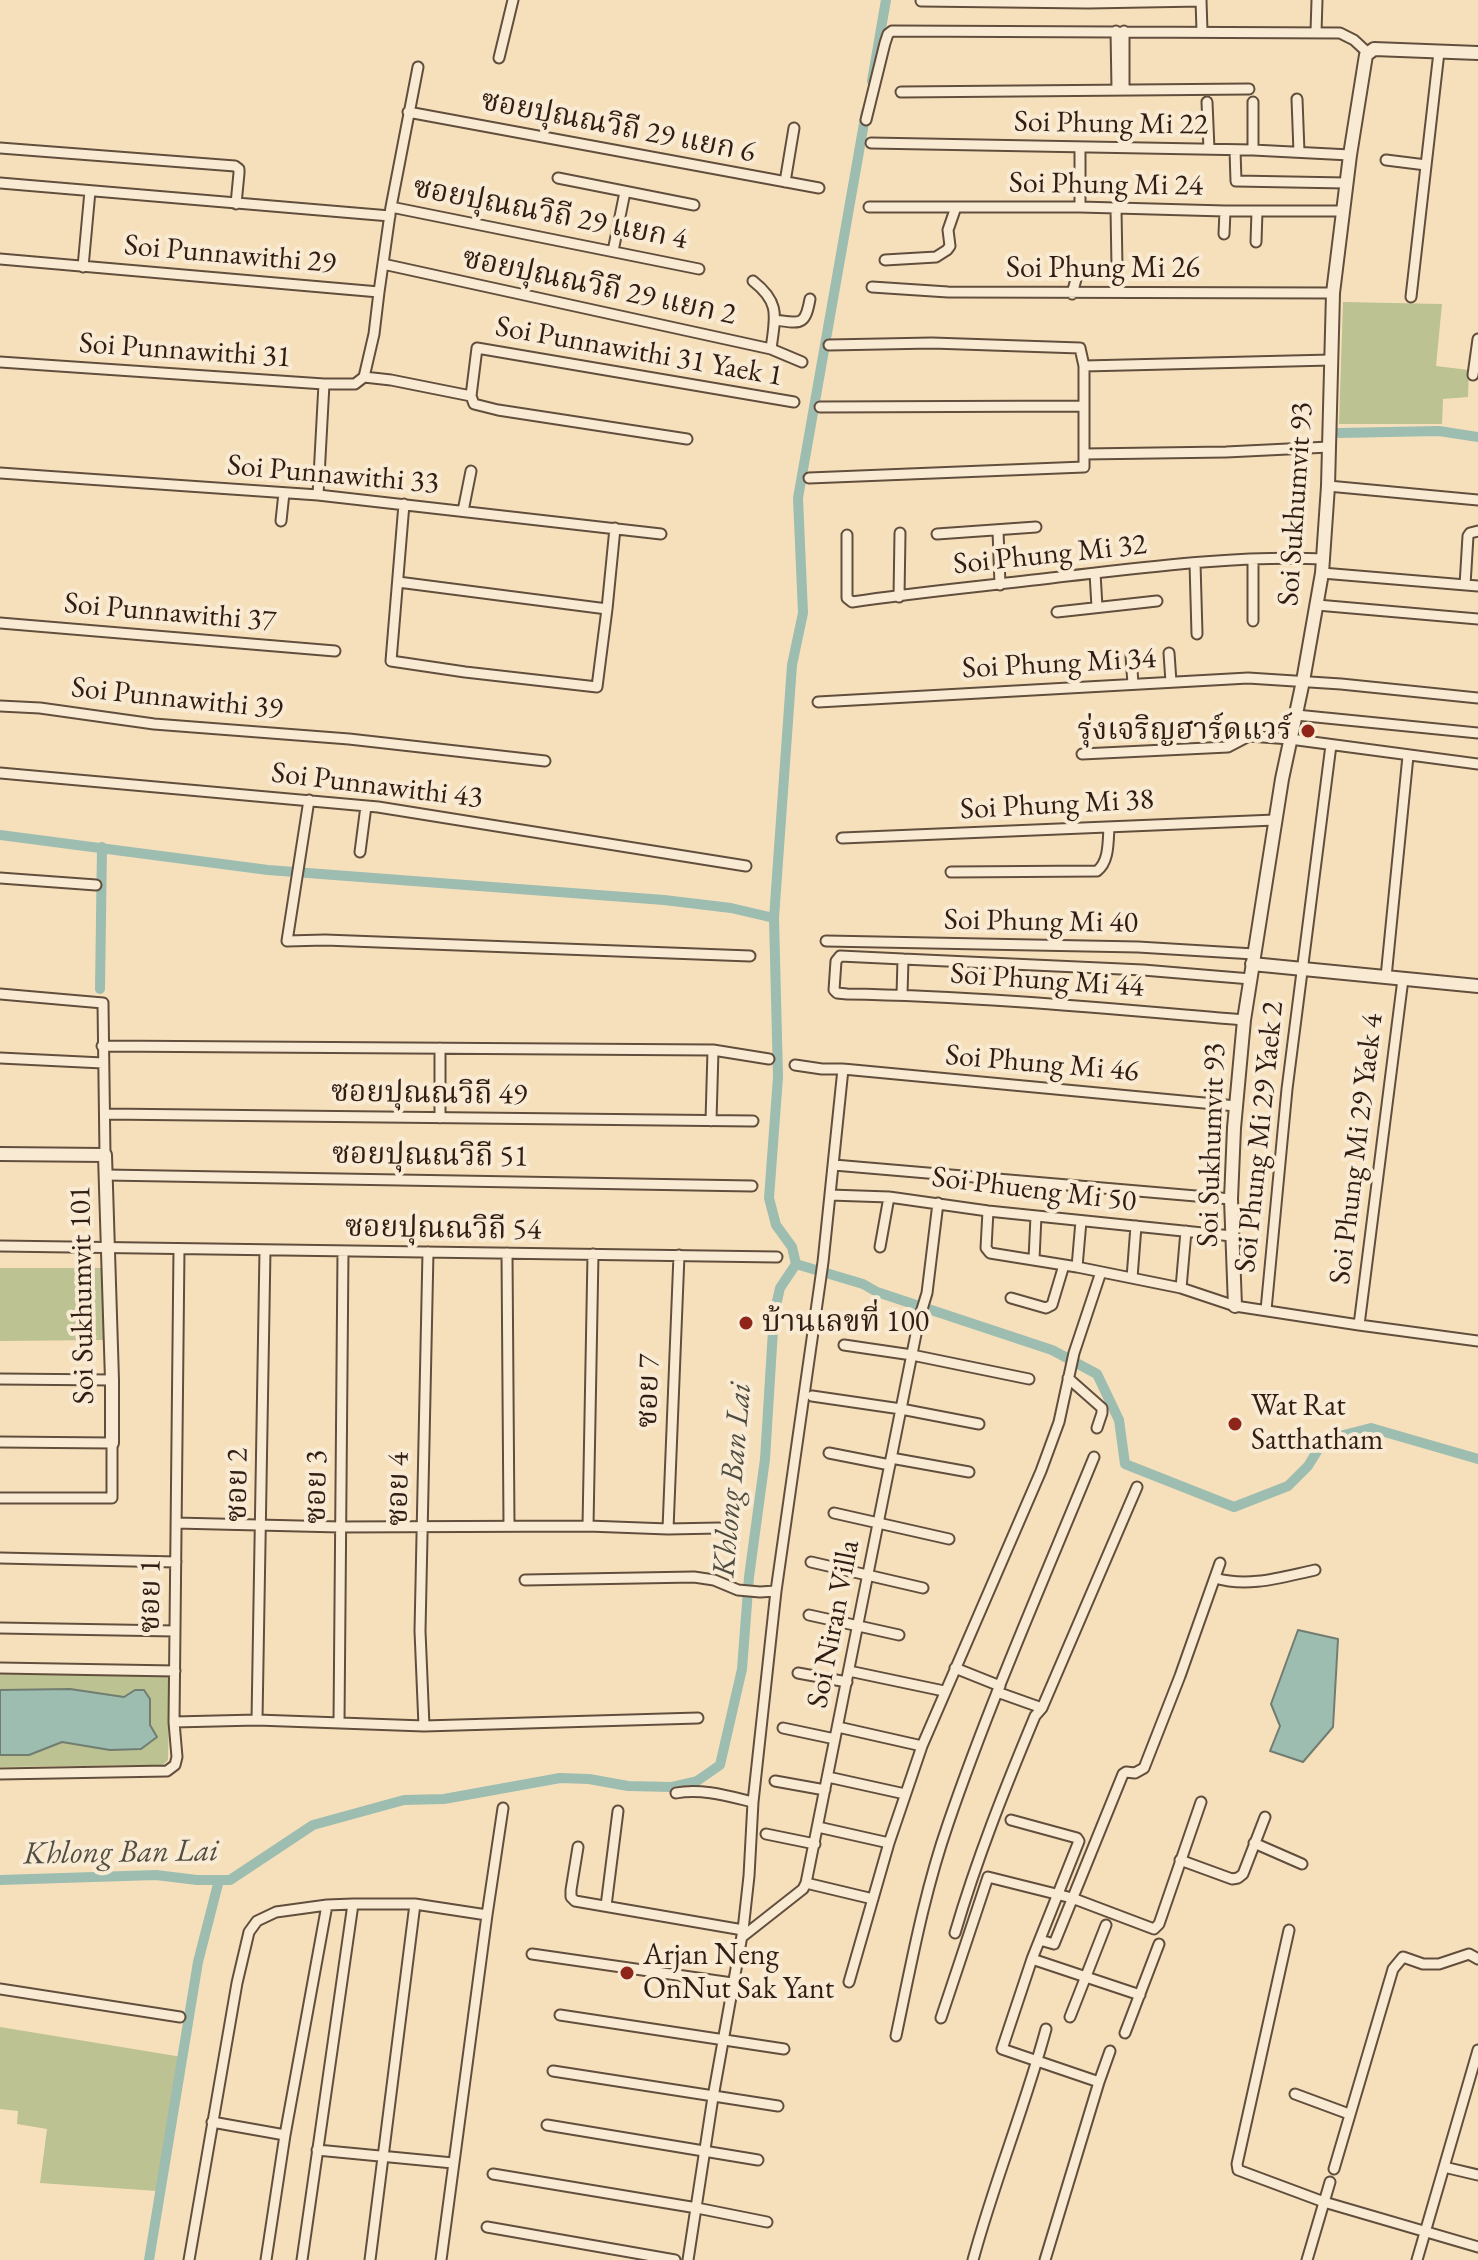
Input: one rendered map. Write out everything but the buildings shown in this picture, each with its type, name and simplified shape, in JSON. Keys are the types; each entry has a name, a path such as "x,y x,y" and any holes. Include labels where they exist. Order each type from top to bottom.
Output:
{"street":[{"path":"499,58 513,0"},
{"path":"921,1 1201,0 1202,31"},
{"path":"1316,32 1317,0"},
{"path":"866,120 885,43 892,31 1316,32 1348,35 1368,53 1374,49 1478,53"},
{"path":"1120,31 1120,89"},
{"path":"1411,297 1439,52"},
{"name":"Soi Sukhumvit 93","path":"1235,1306 1231,1199 1244,1020 1275,820 1324,559 1333,293 1350,155 1368,53"},
{"path":"364,377 374,334 390,212 418,67"},
{"path":"901,92 1249,89"},
{"path":"1297,99 1299,152"},
{"path":"1207,102 1209,149"},
{"path":"1253,102 1253,150"},
{"name":"ซอยปุณณวิถี 29 แยก 6","path":"408,112 819,188"},
{"path":"785,182 794,128"},
{"name":"Soi Phung Mi 22","path":"871,143 1253,150 1350,155"},
{"path":"0,148 235,166 239,169 236,204"},
{"path":"1080,148 1080,207"},
{"path":"1235,150 1236,181 1346,183"},
{"path":"1386,160 1426,165"},
{"path":"558,178 694,205"},
{"name":"Soi Punnawithi 29","path":"0,183 236,204 390,212"},
{"path":"83,267 90,191"},
{"path":"613,251 625,192"},
{"name":"Soi Phung Mi 24","path":"869,207 1343,211"},
{"path":"885,260 942,255 950,246 948,230 956,207"},
{"path":"1116,209 1117,267"},
{"path":"1224,234 1225,211"},
{"path":"1256,242 1257,211"},
{"name":"ซอยปุณณวิถี 29 แยก 4","path":"390,212 699,269"},
{"name":"Soi Punnawithi 29","path":"0,259 379,292"},
{"name":"ซอยปุณณวิถี 29 แยก 2","path":"383,264 771,349 802,362"},
{"path":"1072,294 1079,268"},
{"path":"753,281 769,295 773,305 775,320 771,349"},
{"name":"Soi Phung Mi 26","path":"872,287 1072,294 1333,293"},
{"path":"775,320 804,320 810,299"},
{"path":"1473,375 1478,339"},
{"path":"809,478 1084,467 1082,350 1075,347 932,343 829,345"},
{"name":"Soi Punnawithi 31 Yaek 1","path":"471,396 477,348 794,402"},
{"path":"1084,366 1331,360"},
{"name":"Soi Punnawithi 31","path":"0,362 324,384 355,384 364,377 471,396 474,404 498,410 687,439"},
{"path":"318,495 324,384"},
{"path":"820,407 1084,406"},
{"path":"1084,454 1329,447"},
{"path":"463,511 471,471"},
{"name":"Soi Punnawithi 33","path":"0,473 318,495 661,534"},
{"path":"1328,486 1478,500"},
{"path":"281,521 284,493"},
{"path":"404,504 391,661 465,672 597,687 615,528"},
{"path":"937,534 1036,527"},
{"path":"998,530 1000,585"},
{"path":"1465,585 1468,536 1478,531"},
{"path":"899,597 900,533"},
{"name":"Soi Phung Mi 32","path":"847,535 849,602 1195,563 1324,559"},
{"path":"1253,560 1253,621"},
{"path":"1195,563 1197,634"},
{"path":"1095,573 1097,607"},
{"path":"1322,573 1478,586"},
{"path":"398,582 607,609"},
{"path":"1057,612 1157,601"},
{"path":"1317,605 1478,619"},
{"name":"Soi Punnawithi 37","path":"0,623 335,651"},
{"path":"1169,653 1171,682"},
{"path":"1131,656 1133,684"},
{"name":"Soi Phung Mi 34","path":"818,702 1248,678 1478,698"},
{"name":"Soi Punnawithi 39","path":"0,706 40,708 154,724 349,739 545,761"},
{"path":"1296,715 1478,733"},
{"path":"1082,754 1228,747 1249,736 1478,764"},
{"name":"Soi Phung Mi 29 Yaek 2","path":"1266,1310 1287,1089 1331,745"},
{"path":"1386,977 1408,756"},
{"name":"Soi Punnawithi 43","path":"0,773 366,806 746,866"},
{"path":"309,800 287,941 750,956"},
{"path":"360,852 366,806"},
{"name":"Soi Phung Mi 38","path":"842,838 1275,820"},
{"path":"951,872 1097,871 1101,869 1107,853 1109,827"},
{"path":"0,878 96,885"},
{"name":"Soi Phung Mi 40","path":"826,941 1138,947 1253,959"},
{"name":"Soi Phung Mi 44","path":"903,959 839,957 834,990 847,994 902,995 1244,1020"},
{"path":"902,995 903,959 1143,970 1251,979"},
{"path":"1253,959 1301,969 1478,986"},
{"name":"Soi Phung Mi 29 Yaek 4","path":"1359,1325 1403,979"},
{"path":"0,994 103,1003 105,1155"},
{"name":"ซอยปุณณวิถี 49","path":"102,1046 713,1050 769,1059"},
{"path":"440,1048 440,1118"},
{"path":"711,1121 713,1050"},
{"path":"0,1058 103,1063"},
{"name":"Soi Phung Mi 46","path":"795,1065 1236,1106"},
{"name":"Soi Niran Villa","path":"688,2260 742,1933 776,1591 823,1262 843,1069"},
{"name":"ซอยปุณณวิถี 49","path":"105,1114 753,1121"},
{"name":"Soi Sukhumvit 101","path":"0,1154 105,1155 112,1443"},
{"path":"834,1165 1231,1199"},
{"name":"ซอยปุณณวิถี 51","path":"106,1175 752,1186"},
{"name":"Soi Phueng Mi 50","path":"830,1195 889,1197 988,1211 1232,1236"},
{"path":"880,1247 889,1197"},
{"name":"Soi Niran Villa","path":"806,1883 919,1319 927,1293 938,1203"},
{"path":"988,1211 986,1251 1181,1288 1235,1306 1478,1341"},
{"path":"1034,1259 1036,1216"},
{"path":"1077,1267 1081,1221"},
{"path":"1132,1278 1136,1226"},
{"path":"1181,1288 1186,1231"},
{"name":"ซอยปุณณวิถี 54","path":"0,1246 777,1257"},
{"name":"ซอย 1","path":"0,1774 167,1771 175,1765 179,1249"},
{"name":"ซอย 2","path":"257,1720 265,1250"},
{"name":"ซอย 3","path":"339,1723 343,1251"},
{"name":"ซอย 4","path":"424,1726 420,1631 428,1252"},
{"path":"507,1253 509,1526"},
{"path":"588,1526 593,1254"},
{"name":"ซอย 7","path":"668,1529 679,1255"},
{"path":"1011,1298 1046,1308 1052,1305 1064,1265"},
{"path":"849,1982 889,1843 922,1746 1041,1471 1059,1422 1074,1353 1101,1272"},
{"path":"844,1345 912,1355 1029,1379"},
{"path":"1068,1378 1102,1408 1097,1428"},
{"path":"0,1379 112,1380"},
{"path":"812,1396 979,1424"},
{"path":"0,1442 112,1443 112,1498 0,1498"},
{"path":"829,1453 969,1472"},
{"path":"896,2036 918,1927 947,1826 1094,1457"},
{"path":"955,1933 996,1809 1137,1487"},
{"path":"834,1513 949,1539"},
{"path":"176,1523 340,1527 719,1528"},
{"path":"0,1558 176,1562"},
{"path":"811,1562 923,1588"},
{"path":"1040,1940 1054,1944 1123,1774 1144,1768 1149,1758 1220,1563"},
{"path":"1215,1578 1232,1583 1250,1583 1315,1570"},
{"path":"525,1580 694,1577 714,1580 738,1590 776,1591"},
{"path":"809,1615 899,1635"},
{"path":"0,1628 175,1631"},
{"path":"0,1668 175,1671"},
{"path":"955,1668 1042,1708"},
{"path":"849,1671 944,1691"},
{"path":"798,1673 847,1682"},
{"path":"174,1722 257,1720 424,1726 698,1718"},
{"path":"838,1727 922,1746"},
{"path":"783,1728 835,1739"},
{"path":"828,1777 905,1794"},
{"path":"775,1781 825,1790"},
{"path":"676,1793 692,1791 753,1802"},
{"path":"941,2018 988,1877 1072,1898 1154,1929 1159,1924 1201,1802"},
{"path":"441,2260 503,1808"},
{"path":"606,1906 618,1811"},
{"path":"1180,1860 1232,1879 1243,1874 1265,1817"},
{"path":"1011,1820 1079,1841 1001,2048 1099,2082"},
{"path":"818,1827 889,1843"},
{"path":"766,1834 815,1844"},
{"path":"1254,1843 1302,1864"},
{"path":"578,1847 571,1897 575,1901 742,1933 803,1889 806,1883 873,1899"},
{"path":"189,2260 237,1983 249,1932 257,1921 276,1912 353,1904 415,1904 487,1915"},
{"path":"302,2260 353,1904"},
{"path":"370,2260 415,1904"},
{"path":"266,2260 285,2135 327,1905"},
{"path":"1070,2017 1106,1925"},
{"path":"1289,1930 1237,2168 1239,2172 1324,2202 1478,2247"},
{"path":"1125,2033 1159,1944"},
{"path":"532,1954 732,1983"},
{"path":"1334,2169 1393,1969 1398,1961 1403,1957 1423,1964 1439,1964 1473,1956"},
{"path":"1032,1959 1140,1995"},
{"path":"0,1989 180,2017"},
{"path":"560,2015 784,2049"},
{"path":"973,2260 1046,2029"},
{"path":"1417,2260 1444,2167 1473,2086 1478,2050"},
{"path":"1045,2260 1110,2051"},
{"path":"553,2071 778,2106"},
{"path":"1295,2094 1349,2114"},
{"path":"212,2122 285,2135"},
{"path":"547,2125 758,2160"},
{"path":"317,2150 453,2163"},
{"path":"1444,2167 1478,2175"},
{"path":"493,2174 767,2222"},
{"path":"1307,2260 1330,2182"},
{"path":"487,2227 675,2260"}],"green space":[{"path":"1343,302 1442,304 1436,366 1469,370 1468,397 1443,399 1442,424 1339,424"},
{"path":"0,1268 104,1268 103,1340 0,1341"},
{"path":"0,1674 170,1675 168,1760 163,1765 0,1767"},
{"path":"0,2027 182,2057 157,2191 40,2183 47,2129 17,2124 18,2111 0,2109"}],"shaded area":[{"path":"1298,1630 1338,1639 1333,1727 1303,1762 1270,1751 1280,1726 1271,1704"},
{"path":"70,1689 124,1697 135,1690 144,1690 150,1699 150,1725 157,1737 141,1749 110,1750 62,1742 29,1755 0,1755 0,1690"}],"waterway":[{"path":"872,81 886,0"},
{"path":"796,1264 792,1247 776,1225 769,1198 778,1077 774,918 792,665 803,613 798,498 866,112"},
{"path":"1339,433 1439,431 1478,437"},
{"path":"0,835 268,870 664,900 731,908 774,918"},
{"path":"100,989 102,847"},
{"name":"Khlong Ban Lai","path":"0,1880 156,1875 230,1880 313,1825 404,1800 444,1799 560,1778 628,1786 671,1787 697,1781 720,1765 742,1669 749,1577 765,1459 774,1314 780,1288 796,1264 1052,1350 1097,1374 1119,1420 1125,1464 1234,1507 1288,1486 1308,1466 1324,1440 1371,1428 1478,1459"},
{"path":"149,2260 198,1962 219,1880"}],"place":[{"name":"รุ่งเจริญฮาร์ดแวร์","path":"1308,731"},
{"name":"บ้านเลขที่ 100","path":"746,1323"},
{"name":"Wat Rat Satthatham","path":"1235,1424"},
{"name":"Arjan Neng OnNut Sak Yant","path":"627,1973"}]}
